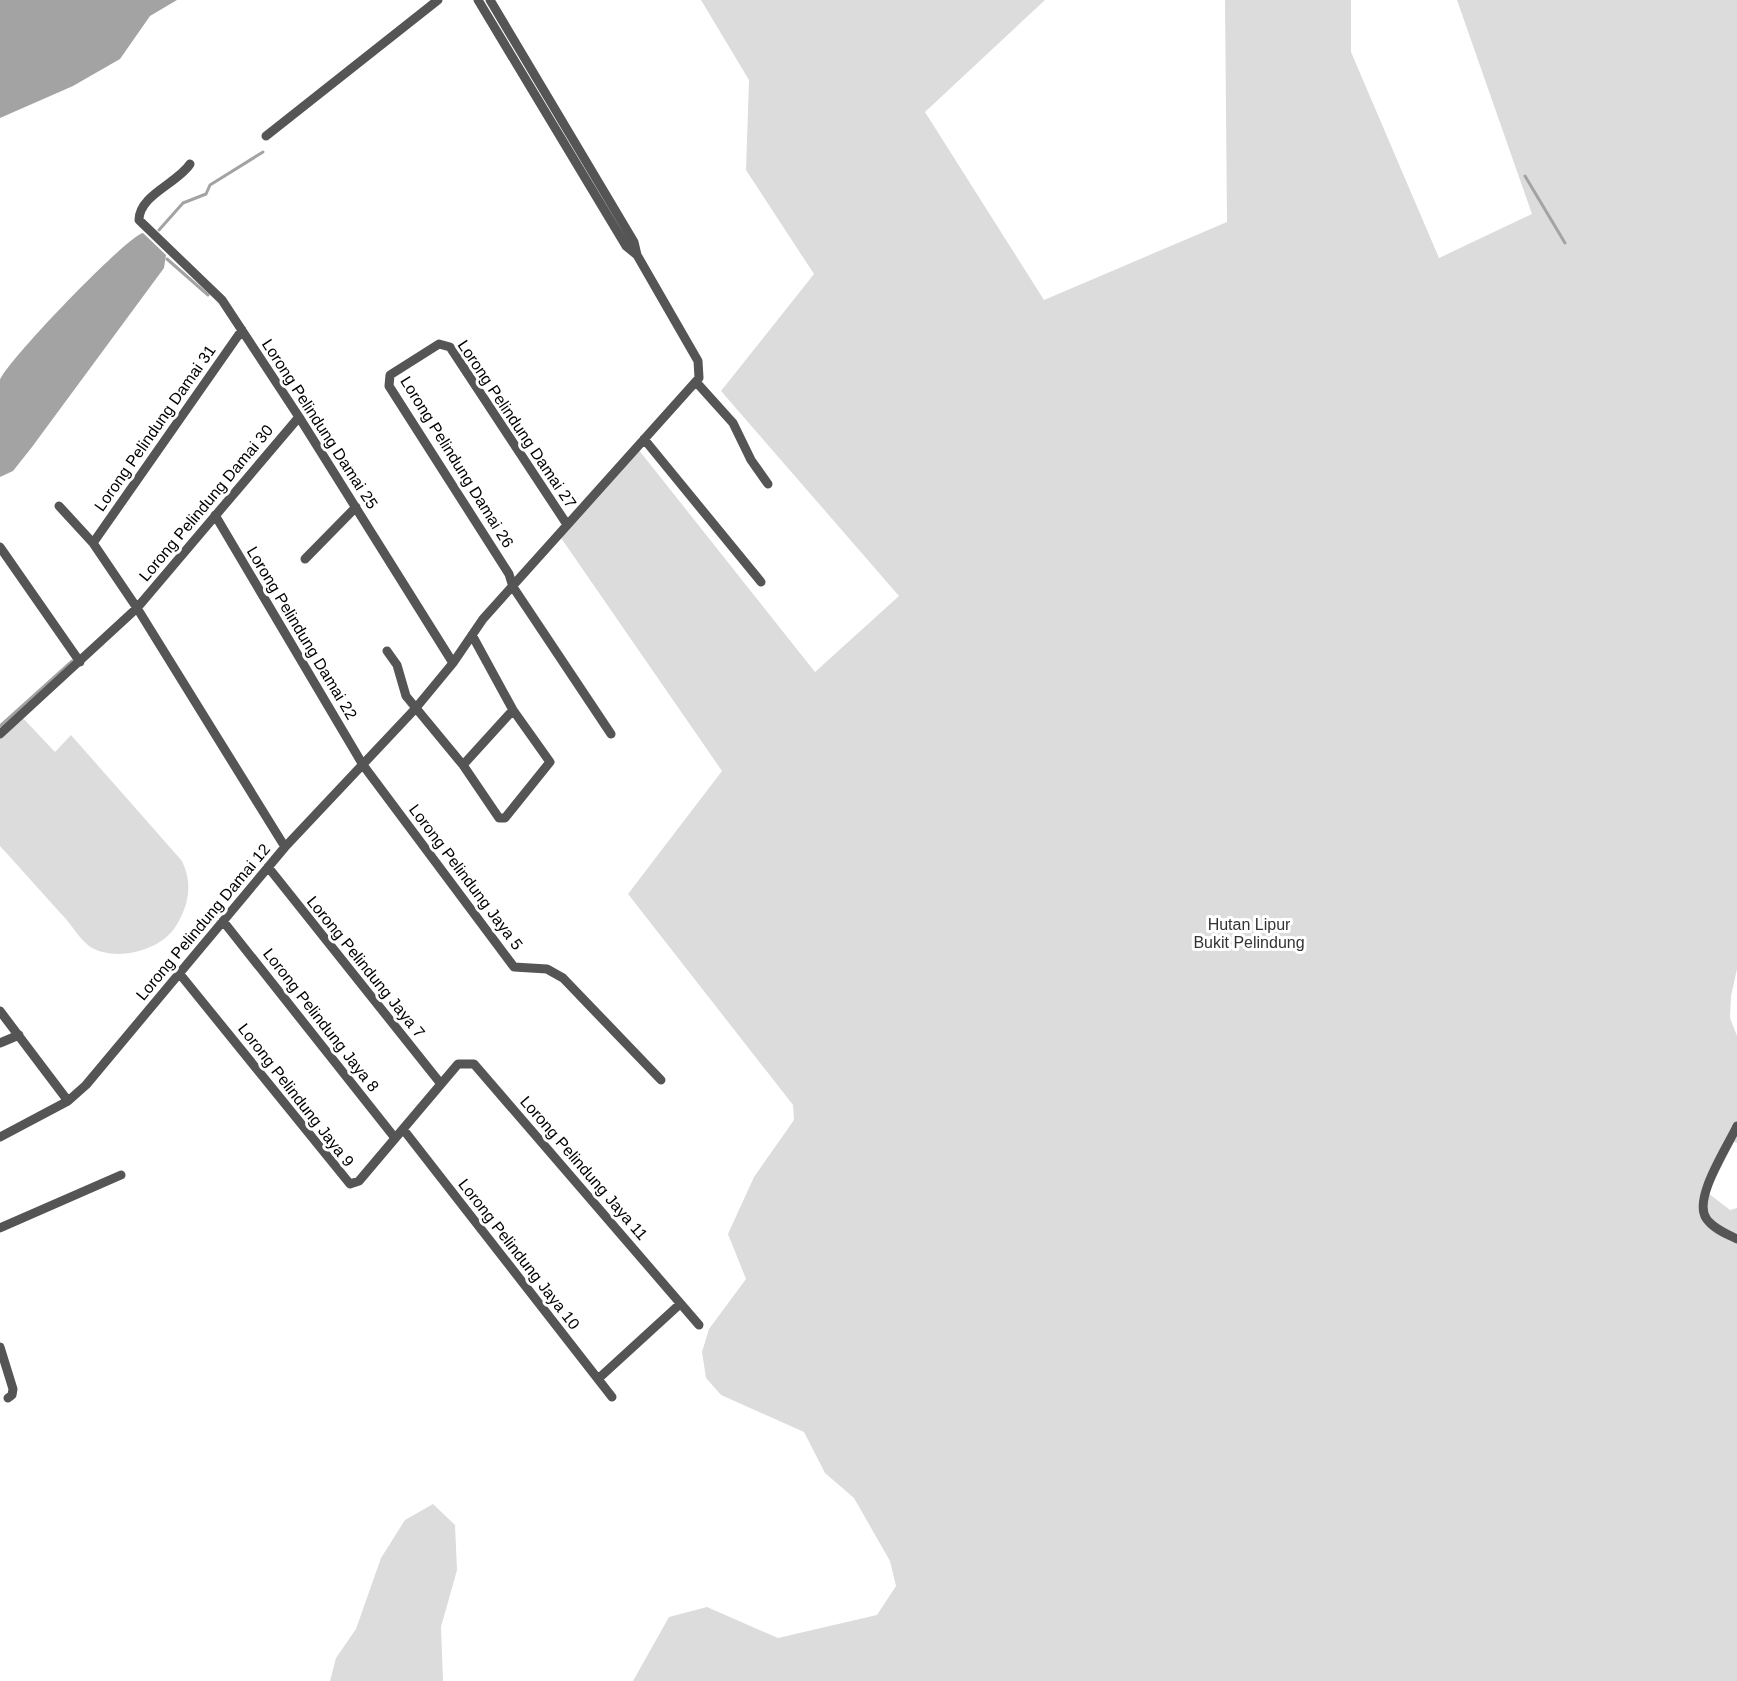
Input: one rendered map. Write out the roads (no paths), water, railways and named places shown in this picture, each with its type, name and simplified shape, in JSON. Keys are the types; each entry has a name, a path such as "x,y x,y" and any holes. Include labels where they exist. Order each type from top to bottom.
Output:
{"street":[{"path":"266,136 438,0"},
{"path":"478,0 626,246 637,255"},
{"path":"490,0 526,56 634,242 637,255 698,361 700,372 697,383 733,423 751,460 768,484"},
{"name":"Lorong Pelindung Damai 25","path":"190,164 179,177 146,203 139,214 140,220 162,244 203,280 242,330 453,663"},
{"name":"Lorong Pelindung Damai 31","path":"93,543 242,330"},
{"name":"Lorong Pelindung Damai 27","path":"442,344 450,347 566,523"},
{"name":"Lorong Pelindung Damai 26","path":"442,344 390,375 389,386 509,574 513,587"},
{"name":"Lorong Pelindung Damai 12","path":"0,1137 68,1101 86,1085 285,847 415,709 453,663 472,635 566,523 697,383"},
{"name":"Lorong Pelindung Damai 30","path":"0,734 136,608 299,417"},
{"path":"644,439 761,582"},
{"path":"59,506 93,543 285,847"},
{"path":"305,559 356,507"},
{"name":"Lorong Pelindung Damai 22","path":"215,516 363,765"},
{"path":"0,547 80,662"},
{"path":"513,587 611,734"},
{"path":"387,651 397,665 403,692 463,765 502,819 508,816 550,765 549,758 513,710 472,635"},
{"path":"463,765 513,710"},
{"name":"Lorong Pelindung Jaya 5","path":"363,765 514,967 547,969 564,978 661,1080"},
{"name":"Lorong Pelindung Jaya 7","path":"268,867 441,1084"},
{"name":"Lorong Pelindung Jaya 8","path":"223,921 395,1138"},
{"name":"Lorong Pelindung Jaya 9","path":"179,973 345,1181 350,1184 359,1181 441,1084"},
{"path":"0,1011 68,1101"},
{"path":"0,1043 19,1035"},
{"name":"Lorong Pelindung Jaya 11","path":"441,1084 458,1064 474,1064 699,1325"},
{"path":"1737,1126 1705,1190 1702,1206 1706,1218 1737,1239"},
{"name":"Lorong Pelindung Jaya 10","path":"403,1129 612,1397"},
{"path":"0,1228 121,1175"},
{"path":"598,1379 680,1304"},
{"path":"0,1347 14,1389 8,1398"}],"waterway":[{"path":"159,230 183,203 206,194 210,185 263,152"},
{"path":"1525,176 1565,243"},
{"path":"167,259 208,295"},
{"path":"0,726 72,661"}],"park label":[{"name":"Hutan Lipur Bukit Pelindung","path":"1249,933"}]}
